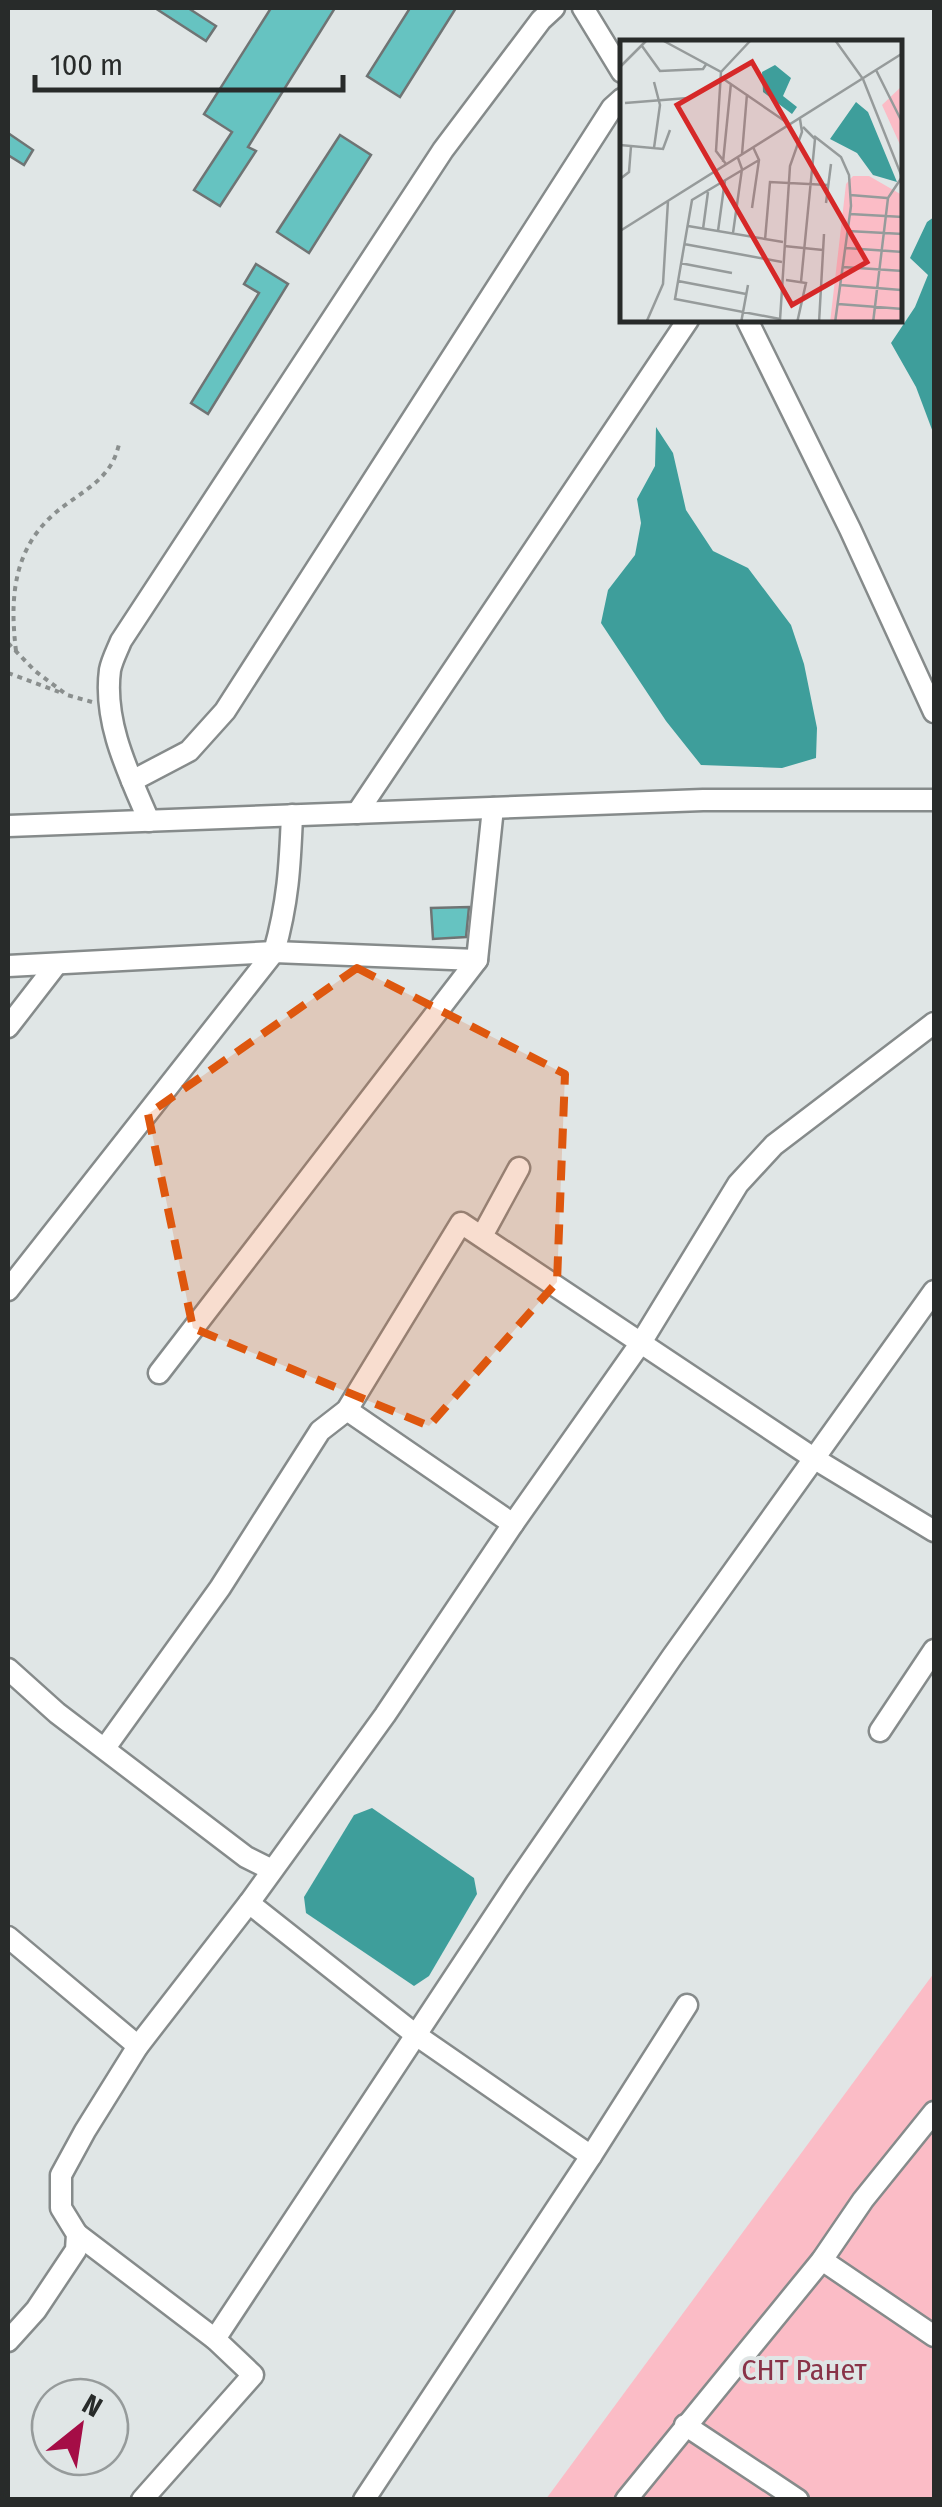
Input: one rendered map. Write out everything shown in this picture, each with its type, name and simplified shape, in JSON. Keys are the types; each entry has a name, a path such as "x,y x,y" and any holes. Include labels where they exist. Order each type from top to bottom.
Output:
{"street":[{"path":"149,820 114,730 110,708 110,666 121,641 443,150 554,8"},
{"path":"583,8 620,69"},
{"path":"132,781 189,751 226,711 620,101"},
{"path":"358,813 687,322"},
{"path":"747,322 850,528 934,712"},
{"path":"8,826 703,800 934,800"},
{"path":"159,1373 477,960 493,808"},
{"path":"8,1290 274,952 290,877 292,816"},
{"path":"8,966 274,952 477,960"},
{"path":"8,1028 56,965"},
{"path":"142,2500 253,2375 215,2338 78,2234 61,2208 61,2174 138,2046 249,1903 385,1715 642,1342 738,1184 774,1145 934,1023"},
{"path":"482,1236 520,1168"},
{"path":"105,1748 220,1588 320,1431 347,1410 460,1222 815,1459 934,1531"},
{"path":"215,2338 528,1866 934,1291"},
{"path":"347,1410 513,1524"},
{"path":"880,1731 934,1650"},
{"path":"8,1668 57,1714 246,1858 272,1870"},
{"path":"249,1903 416,2035 591,2156"},
{"path":"8,1937 138,2046"},
{"path":"364,2500 687,2005"},
{"path":"626,2500 822,2260 863,2200 934,2113"},
{"path":"10,2333 36,2310 76,2250 78,2234"},
{"path":"822,2260 934,2336"},
{"path":"685,2425 798,2500"}],"path":[{"path":"16,651 12,614 15,578 30,543 52,515 86,492 112,464 120,441"},
{"path":"8,576 15,578"},
{"path":"8,643 35,671 67,695"},
{"path":"8,673 110,708"}],"highlighted area":[{"path":"357,968 565,1074 557,1282 429,1426 193,1328 148,1114"}],"green space":[{"name":"СНТ Ранет","path":"934,1973 934,2499 546,2499"}],"water":[{"path":"934,217 934,435 916,387 891,343 915,307 928,275 910,258 927,222"},
{"path":"656,427 673,453 686,510 713,551 748,568 791,625 804,664 817,728 816,758 782,768 701,765 666,721 601,623 608,590 635,555 641,523 637,499 655,466"},
{"path":"372,1808 474,1878 477,1894 429,1976 414,1986 306,1913 304,1897 354,1815"}],"building":[{"path":"155,8 188,8 216,26 206,41"},
{"path":"271,8 335,8 248,147 256,151 220,206 194,190 232,132 204,114"},
{"path":"410,8 456,8 400,97 367,76"},
{"path":"8,133 33,150 24,165 8,155"},
{"path":"340,135 371,155 309,253 277,232"},
{"path":"256,264 288,284 208,414 191,403 259,293 244,284"},
{"path":"469,907 466,937 433,939 431,908"}]}
